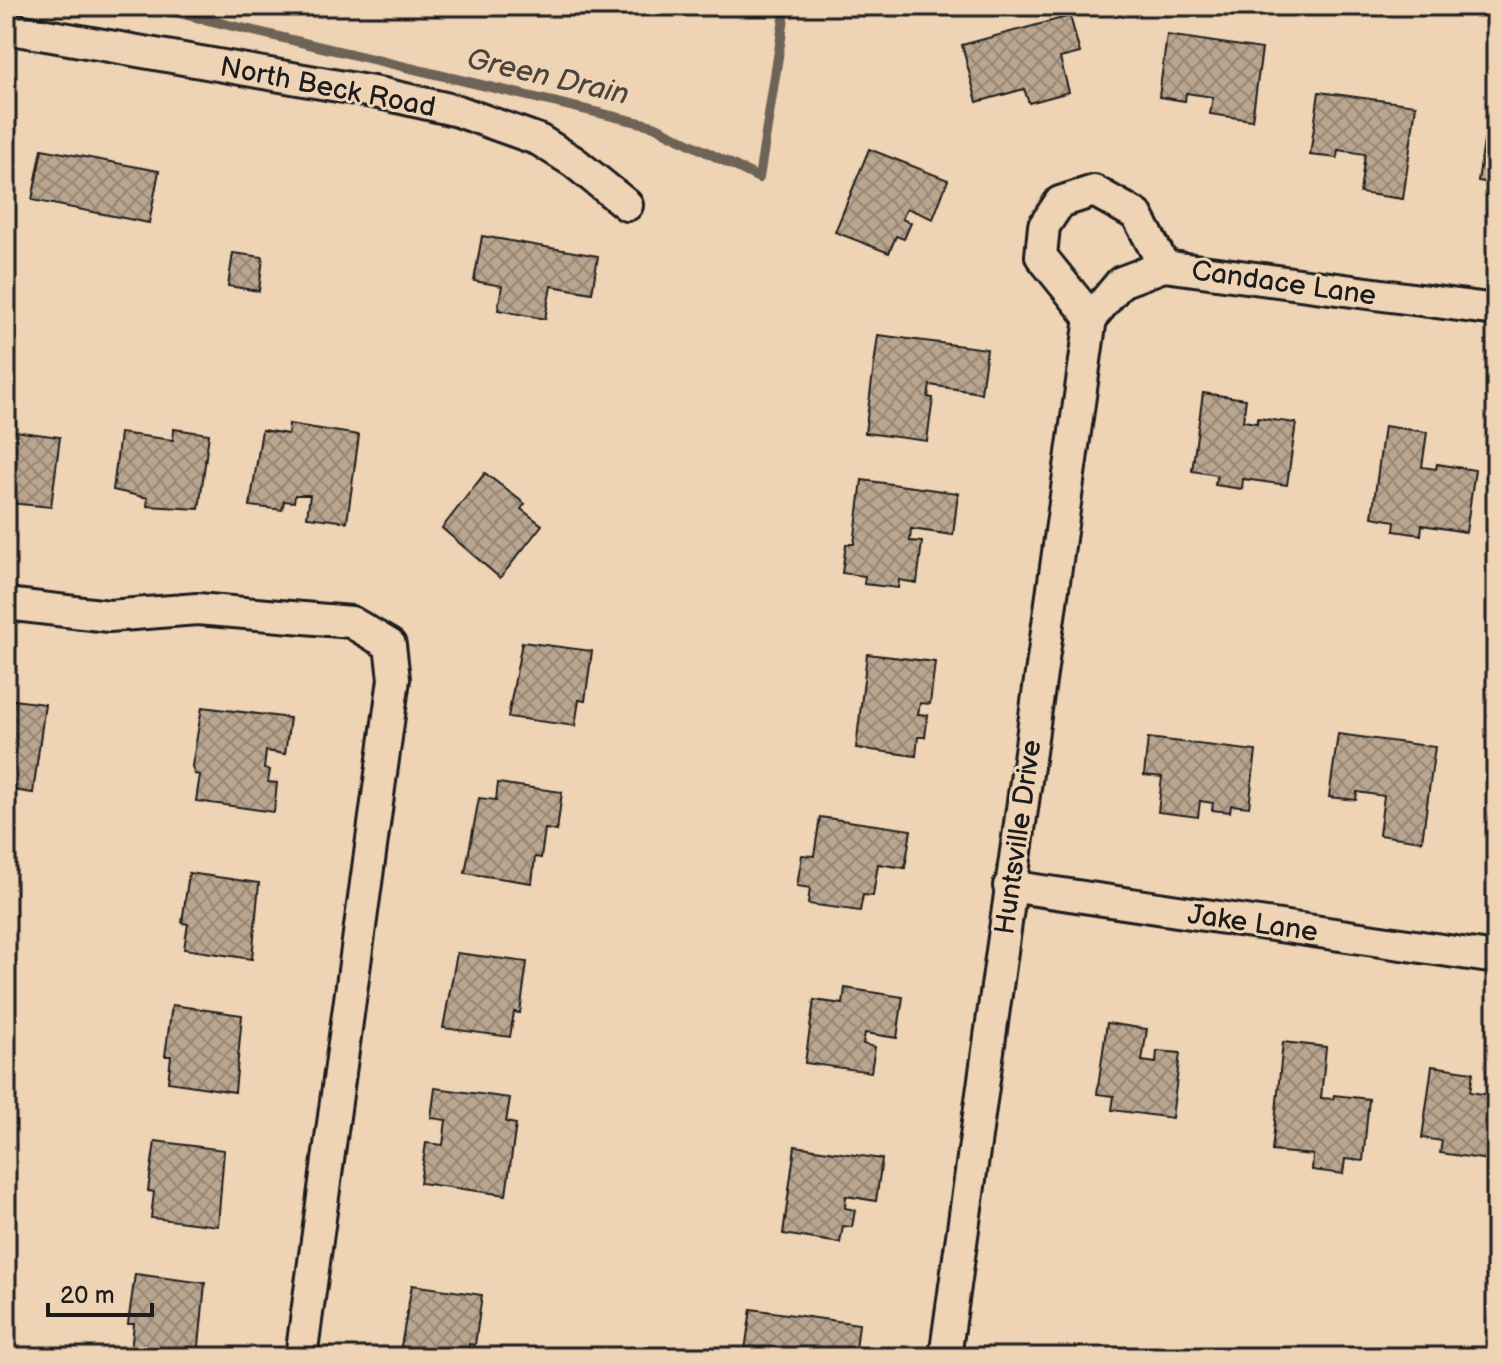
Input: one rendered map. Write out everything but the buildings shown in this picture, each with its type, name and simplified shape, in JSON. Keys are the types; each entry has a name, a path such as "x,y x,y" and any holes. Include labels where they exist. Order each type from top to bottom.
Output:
{"street":[{"name":"North Beck Road","path":"6,28 384,94 458,111 539,140 574,162 627,205"},
{"path":"1091,318 1041,256 1044,226 1060,202 1094,191 1137,215 1164,266"},
{"name":"Candace Lane","path":"1091,318 1121,282 1164,266 1496,310"},
{"name":"Huntsville Drive","path":"945,1357 1091,318"},
{"path":"6,604 109,616 197,609 351,622 390,645 394,679 301,1357"},
{"name":"Jake Lane","path":"1009,886 1496,958"}],"waterway":[{"name":"Green Drain","path":"149,6 654,126 759,178 786,6"}]}
